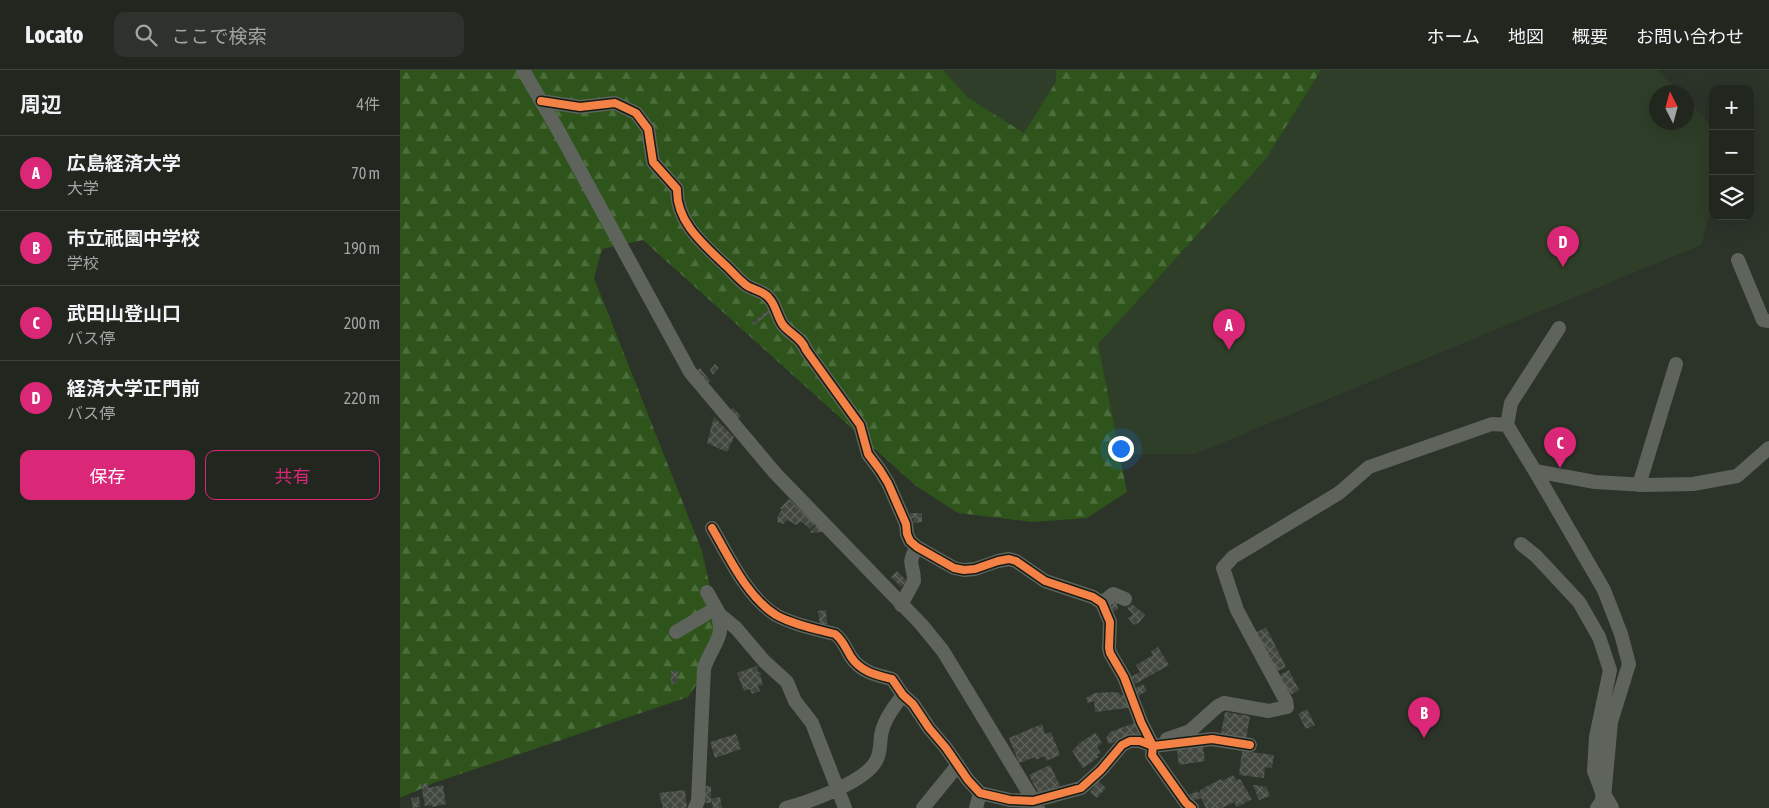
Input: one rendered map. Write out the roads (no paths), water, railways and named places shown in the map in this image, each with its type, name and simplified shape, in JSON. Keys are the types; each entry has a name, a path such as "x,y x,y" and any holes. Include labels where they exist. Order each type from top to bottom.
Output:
{"street":[{"path":"523,70 690,372 775,474 921,624 943,651 1029,804"},
{"path":"541,101 580,107 615,104 636,113 648,129 653,162 677,189 676,201 686,222 707,247 747,286 771,299 784,326 793,332 805,346 860,425 868,454 888,483 906,524 910,541 954,568 964,570 975,570 1009,559 1016,561 1045,581 1093,597 1102,603 1110,622 1110,653 1124,677 1141,722 1153,746 1152,755 1186,803 1192,808"},
{"path":"1738,260 1763,320 1769,320"},
{"path":"1559,328 1511,403 1507,425 1536,471 1604,590 1629,664 1611,722 1604,805"},
{"path":"1638,485 1676,364"},
{"path":"1153,746 1190,731 1224,703 1269,711 1287,707 1237,610 1224,568 1233,557 1340,493 1369,467 1492,424 1507,425"},
{"path":"1536,471 1595,482 1638,485 1693,484 1737,476 1769,448"},
{"path":"712,528 744,582 765,608 792,622 836,634 858,666 868,672 892,679 903,695 913,704 928,728 946,748 968,780 980,793 1029,804 1081,788 1094,777 1122,745 1130,741 1140,741 1153,746 1212,739 1250,745"},
{"path":"1521,544 1536,556 1579,602 1599,637 1610,670 1596,737 1594,772 1604,805"},
{"path":"901,605 914,581 910,561 917,547"},
{"path":"707,592 718,611 736,628 764,661 787,682 796,701 812,724 845,808"},
{"path":"1102,603 1113,594 1125,599"},
{"path":"676,632 718,611"},
{"path":"695,808 698,801 704,669 705,662 720,630 718,611"},
{"path":"786,808 838,789 864,775 876,762 884,724 903,695"},
{"path":"923,808 958,765"},
{"path":"976,808 980,793"}],"place":[{"name":"経済大学正門前","path":"1563,267"},
{"name":"広島経済大学","path":"1229,350"},
{"name":"武田山登山口","path":"1560,468"},
{"name":"市立祇園中学校","path":"1424,738"}]}
